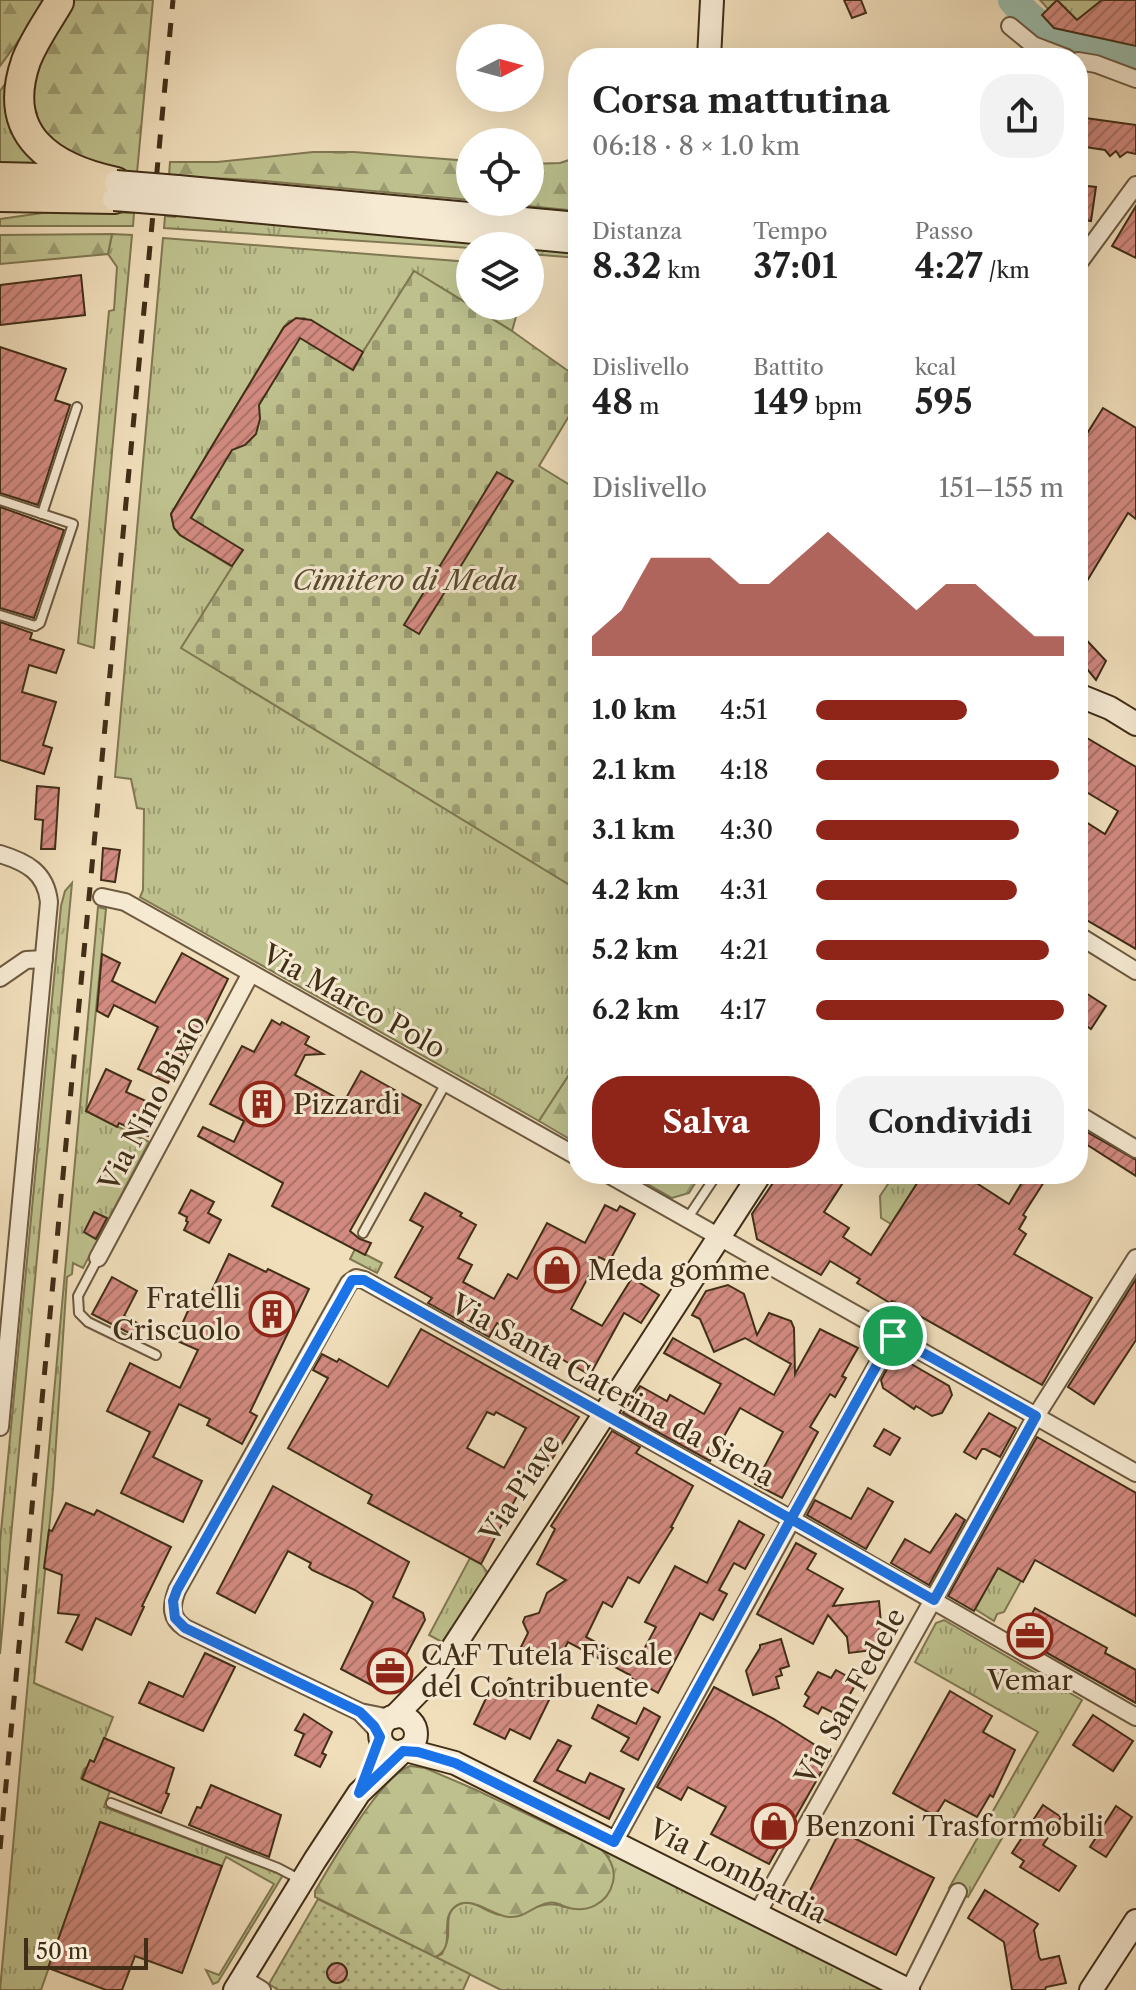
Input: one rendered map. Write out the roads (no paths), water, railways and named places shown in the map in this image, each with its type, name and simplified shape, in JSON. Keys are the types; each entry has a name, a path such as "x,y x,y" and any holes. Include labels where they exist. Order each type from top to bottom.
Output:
{"highway":[{"path":"0,80 60,1"},
{"path":"60,1 34,45 21,77 18,105 23,127 36,145 61,164 115,190"},
{"path":"0,177 53,177 115,190"},
{"path":"0,197 115,190"}],"street":[{"path":"710,48 712,5"},
{"path":"712,5 718,48"},
{"path":"1010,26 1041,48"},
{"path":"1088,63 1136,79"},
{"path":"1088,250 1136,185"},
{"path":"0,211 75,201 115,190 568,241"},
{"path":"178,196 568,222"},
{"path":"1090,701 1136,724"},
{"path":"0,854 26,863 43,880 49,902 8,1261 0,1427"},
{"name":"Via Marco Polo","path":"102,897 125,902 568,1151"},
{"path":"1088,941 1136,971"},
{"path":"0,978 26,960 44,959"},
{"name":"Via Nino Bixio","path":"98,1258 251,973"},
{"path":"1088,1120 1136,1149"},
{"path":"626,1184 1136,1473"},
{"name":"Via Piave","path":"238,1984 359,1793 409,1740 436,1674 753,1184"},
{"name":"Via San Fedele","path":"757,1914 1036,1416 1136,1258"},
{"name":"Via Santa Caterina da Siena","path":"386,1726 185,1628 172,1611 177,1590 349,1283 356,1278 791,1519 1136,1717"},
{"path":"614,1842 893,1336"},
{"name":"Via Piave","path":"359,1793 386,1726 436,1674"},
{"path":"403,1717 409,1740 389,1749 386,1726 403,1717"},
{"name":"Via Lombardia","path":"409,1740 909,1990"},
{"path":"909,1990 958,1892"},
{"path":"1091,1990 1136,1921"},
{"path":"238,1984 262,1990"}],"lane":[{"path":"42,514 77,407"},
{"path":"0,500 73,524 40,623 35,626 0,615"},
{"path":"363,1233 446,1083"},
{"path":"687,1219 710,1184"},
{"path":"98,1258 78,1296 79,1313 88,1322 156,1355"},
{"path":"111,1803 278,1868 302,1881"}],"waterway":[{"path":"1013,0 1026,14 1054,33 1084,44 1136,55"}],"railway":[{"path":"0,1849 173,0"}],"place":[{"name":"Pizzardi","path":"262,1104"},
{"name":"Meda gomme","path":"557,1270"},
{"name":"Fratelli Criscuolo","path":"272,1314"},
{"name":"Vemar","path":"1030,1636"},
{"name":"CAF Tutela Fiscale del Contribuente","path":"390,1671"},
{"name":"Benzoni Trasformobili","path":"774,1826"}],"park label":[{"name":"Cimitero di Meda","path":"405,580"}]}
